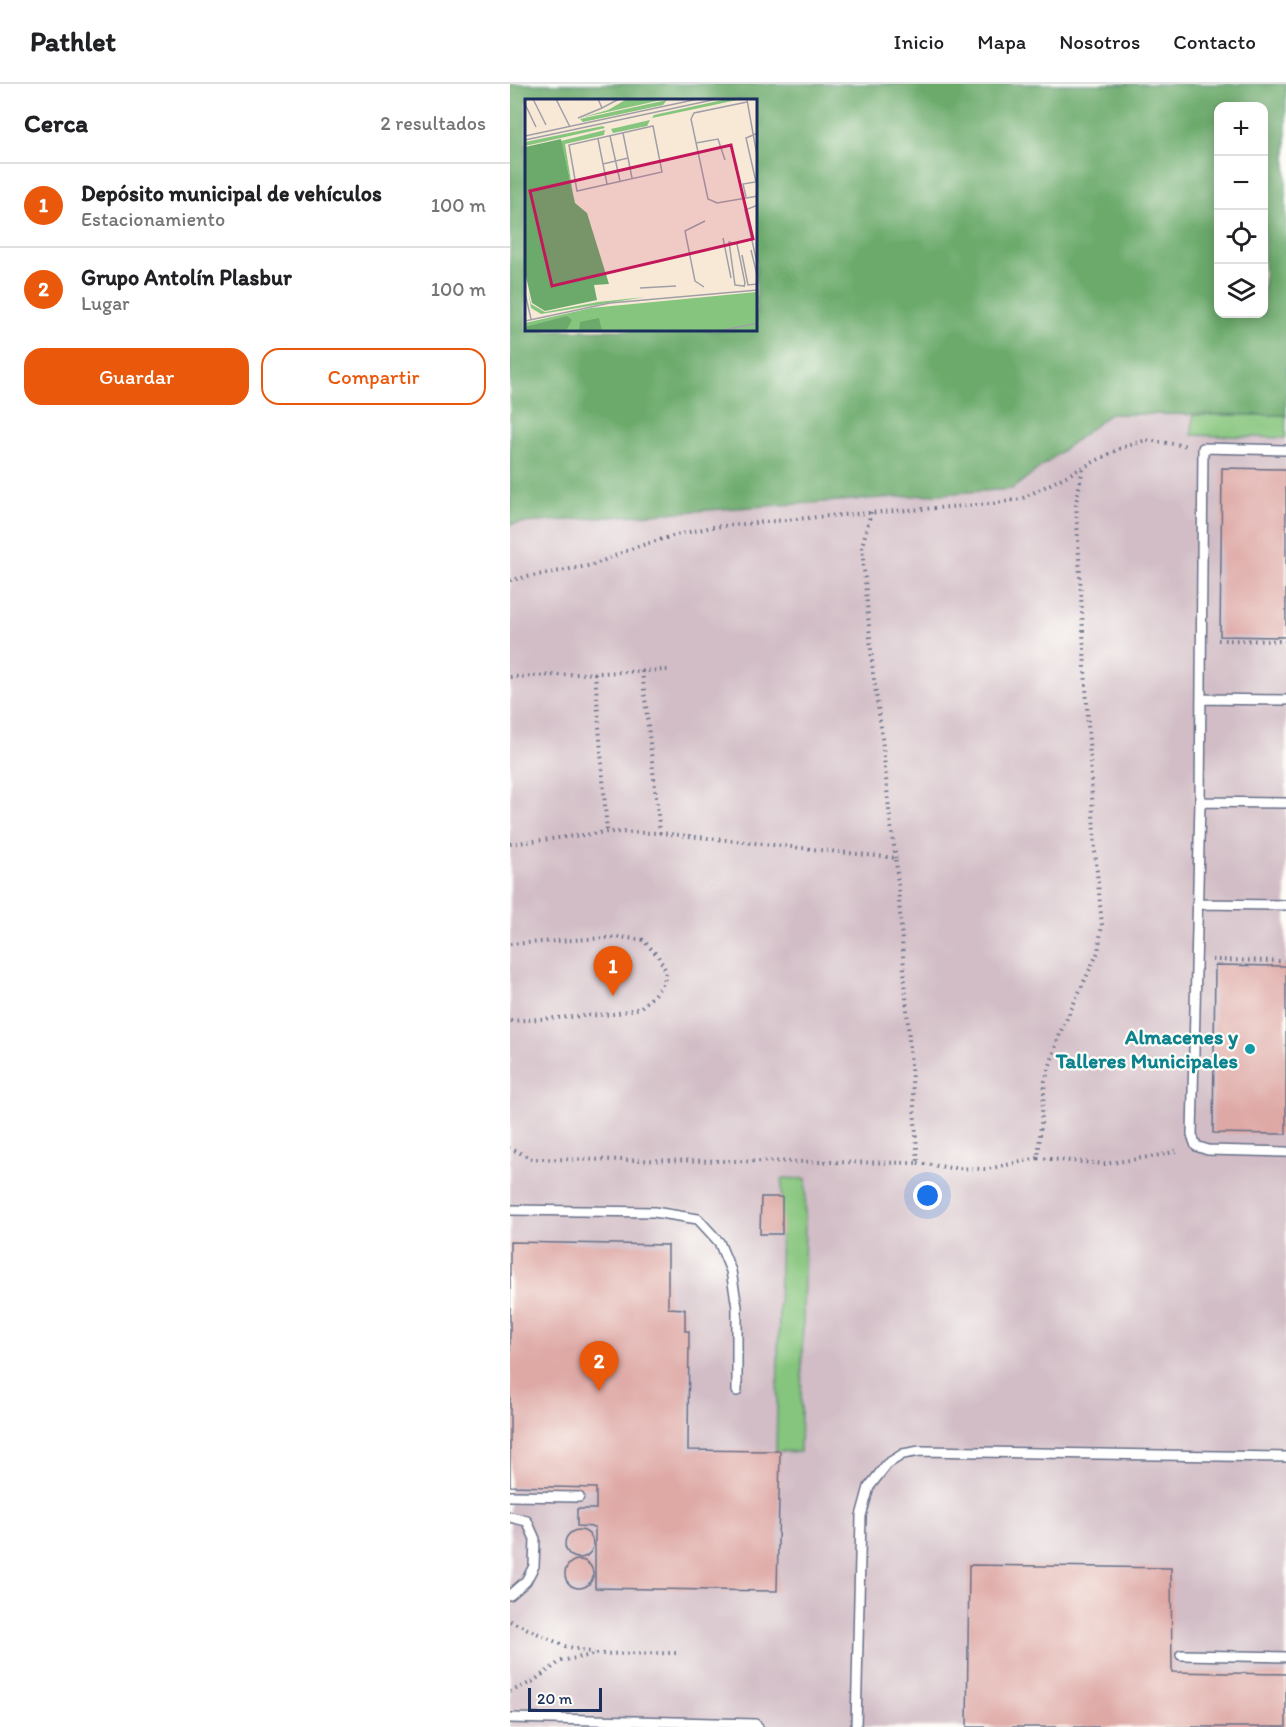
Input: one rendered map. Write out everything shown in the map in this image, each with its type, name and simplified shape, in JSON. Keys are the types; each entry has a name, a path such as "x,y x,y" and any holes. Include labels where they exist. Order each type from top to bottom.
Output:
{"lane":[{"path":"1286,450 1203,448 1202,699 1192,1136 1196,1146 1208,1150 1286,1152"},
{"path":"1202,699 1286,700"},
{"path":"1200,802 1286,803"},
{"path":"1197,904 1286,905"},
{"path":"510,1210 654,1212 698,1219 719,1242 731,1271 737,1308 737,1391"},
{"path":"856,1727 861,1516 869,1486 887,1464 903,1454 920,1451 1286,1456"},
{"path":"510,1496 579,1497"},
{"path":"510,1517 527,1521 535,1539 534,1566 526,1581 510,1594"},
{"path":"1181,1655 1286,1657"},
{"path":"510,1718 635,1724 755,1724 758,1727"}],"path":[{"path":"510,580 593,565 636,547 712,527 871,512 990,504 1021,499 1121,448 1146,440 1203,448"},
{"path":"1038,1158 1045,1080 1060,1033 1098,952 1102,925 1076,503 1083,467"},
{"path":"871,512 862,546 873,673 896,858 918,1163"},
{"path":"1216,640 1286,641"},
{"path":"510,677 668,670"},
{"path":"642,671 660,833"},
{"path":"595,673 607,832"},
{"path":"510,844 607,832 660,833 896,858"},
{"path":"510,944 620,937 643,940 658,956 666,971 664,983 640,1008 614,1014 510,1021"},
{"path":"1212,960 1286,961"},
{"path":"510,1148 532,1159 918,1163 951,1168 988,1169 1038,1158 1105,1164 1161,1155 1196,1146"},
{"path":"510,1621 565,1646 597,1654"},
{"path":"510,1692 532,1682 561,1661 597,1654 676,1653"}],"shaded area":[{"path":"510,84 1286,84 1286,1727 510,1727"}],"green space":[{"path":"510,84 1286,84 1286,415 1110,414 1012,489 510,524"},
{"path":"1193,415 1286,415 1286,438 1192,435"},
{"path":"782,1178 806,1179 800,1452 776,1451"}],"building":[{"path":"1222,468 1286,469 1286,637 1220,636"},
{"name":"Almacenes y Talleres Municipales","path":"1215,965 1286,966 1286,1134 1213,1133"},
{"path":"761,1197 782,1197 782,1234 760,1234"},
{"path":"510,1242 668,1245 668,1308 685,1309 685,1331 689,1331 688,1450 780,1451 777,1591 595,1588 595,1527 577,1526 577,1509 596,1509 596,1488 510,1486"},
{"path":"579,1530 589,1534 593,1544 589,1554 579,1558 569,1554 565,1544 569,1534"},
{"path":"579,1560 589,1564 593,1574 589,1584 579,1588 569,1584 565,1574 569,1564"},
{"path":"969,1565 1171,1568 1172,1672 1286,1674 1286,1727 967,1727"}],"place":[{"name":"Depósito municipal de vehículos","path":"613,996"},
{"name":"Almacenes y Talleres Municipales","path":"1250,1049"},
{"name":"Grupo Antolín Plasbur","path":"599,1391"}]}
